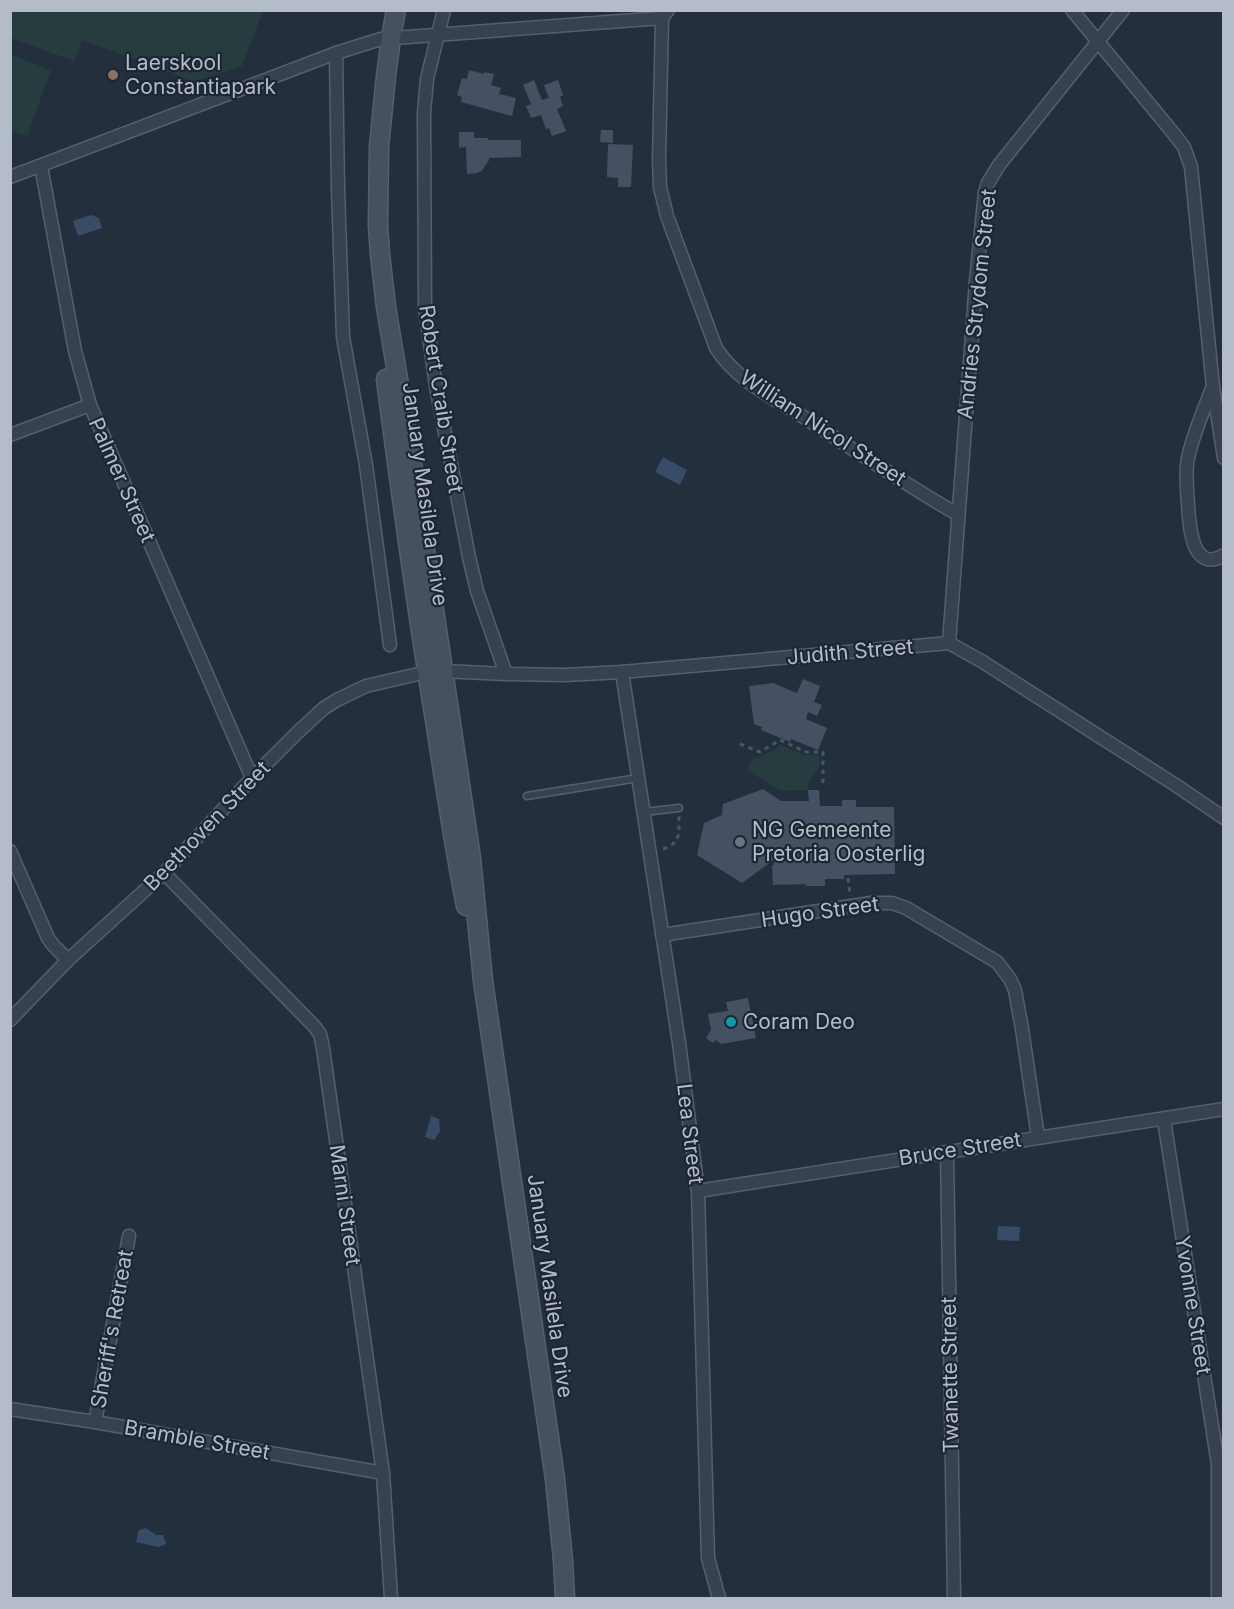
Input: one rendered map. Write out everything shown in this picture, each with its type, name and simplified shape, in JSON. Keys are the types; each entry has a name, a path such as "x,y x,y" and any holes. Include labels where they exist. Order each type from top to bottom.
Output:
{"main road":[{"name":"January Masilela Drive","path":"385,10 386,38"},
{"name":"January Masilela Drive","path":"396,10 386,38 369,116 366,201 368,229 398,472 435,671 457,860 483,981 555,1479 565,1599"}],"street":[{"name":"Robert Craib Street","path":"444,10 427,78 424,113 424,290 427,329 469,557 477,591 506,674"},
{"path":"1072,10 1174,134 1188,157 1195,196 1213,387 1220,416 1224,458"},
{"name":"Andries Strydom Street","path":"949,643 976,281 983,202 988,183 999,165 1123,10"},
{"path":"10,177 336,53 386,38 665,14"},
{"name":"William Nicol Street","path":"665,14 659,159 660,187 667,216 716,348 726,363 750,382 873,463 957,514"},
{"path":"336,53 342,322 366,465 390,645"},
{"name":"Palmer Street","path":"41,166 75,351 90,405 252,778"},
{"path":"1213,387 1187,459 1187,497 1189,523 1195,547 1201,556 1206,558 1217,559 1224,555"},
{"path":"10,435 90,405"},
{"path":"949,643 983,662 1224,818"},
{"name":"Judith Street","path":"435,671 565,675 622,672 949,643"},
{"name":"Beethoven Street","path":"10,1020 68,960 164,873 252,778 324,708 366,686 435,671"},
{"name":"Lea Street","path":"622,672 679,1043 698,1191 708,1558 719,1599"},
{"path":"10,851 48,938 68,960"},
{"name":"Marni Street","path":"164,873 320,1034 383,1473 391,1599"},
{"name":"Hugo Street","path":"662,935 871,903 892,903 906,908 997,962 1011,979 1022,1029 1038,1137"},
{"name":"Bruce Street","path":"698,1191 1224,1109"},
{"name":"Yvonne Street","path":"1164,1120 1221,1463 1218,1599"},
{"name":"Twanette Street","path":"947,1152 954,1599"},
{"name":"Sheriff's Retreat","path":"95,1422 129,1236"},
{"name":"Bramble Street","path":"10,1409 383,1473"}],"lane":[{"path":"527,796 638,778"},
{"path":"643,812 679,808"}],"path":[{"path":"740,744 760,752 780,740 806,752 823,752 823,787"},
{"path":"649,851 672,846 677,840 679,808"}],"green space":[{"path":"10,11 263,11 242,66 188,84 185,78 82,40 74,61 11,38"},
{"path":"11,55 51,70 27,136 11,130"},
{"path":"779,744 803,755 819,755 820,765 809,782 808,790 780,791 747,770 754,757 759,759 761,755 776,750"}],"water":[{"path":"91,215 99,218 102,228 78,236 73,221"},
{"path":"663,457 687,470 680,485 655,472"},
{"path":"431,1116 439,1119 440,1131 434,1140 425,1137"},
{"path":"998,1226 1020,1227 1019,1241 997,1240"},
{"path":"146,1528 156,1535 163,1535 166,1544 158,1547 136,1542 139,1530"}],"building":[{"path":"469,70 494,74 491,85 501,88 499,94 516,98 512,116 461,102 462,97 457,95 462,78 467,79"},
{"path":"534,80 542,100 549,98 544,85 558,80 563,95 560,97 563,106 557,109 566,131 552,136 549,128 546,129 541,115 531,118 526,106 531,104 523,85"},
{"path":"601,130 613,130 613,143 600,142"},
{"path":"459,132 474,132 474,138 488,138 488,140 521,140 521,157 489,158 481,172 467,174 466,147 459,148"},
{"path":"608,144 633,145 631,187 618,187 618,178 607,177"},
{"path":"803,679 820,686 814,702 822,705 817,716 808,712 806,719 827,728 818,750 791,739 790,742 761,730 762,727 754,724 749,686 773,683 797,693"},
{"path":"763,789 781,801 809,801 808,790 819,790 820,806 842,806 842,800 856,800 856,807 894,807 895,874 844,875 844,879 825,879 825,886 773,885 772,865 775,859 742,883 697,855 704,823 722,815 723,804"},
{"name":"Coram Deo","path":"748,998 756,1038 721,1044 716,1040 713,1043 706,1038 711,1030 708,1014 728,1011 726,1002"}],"place":[{"name":"Laerskool Constantiapark","path":"113,75"},
{"name":"NG Gemeente Pretoria Oosterlig","path":"740,842"},
{"name":"Coram Deo","path":"731,1022"}]}
